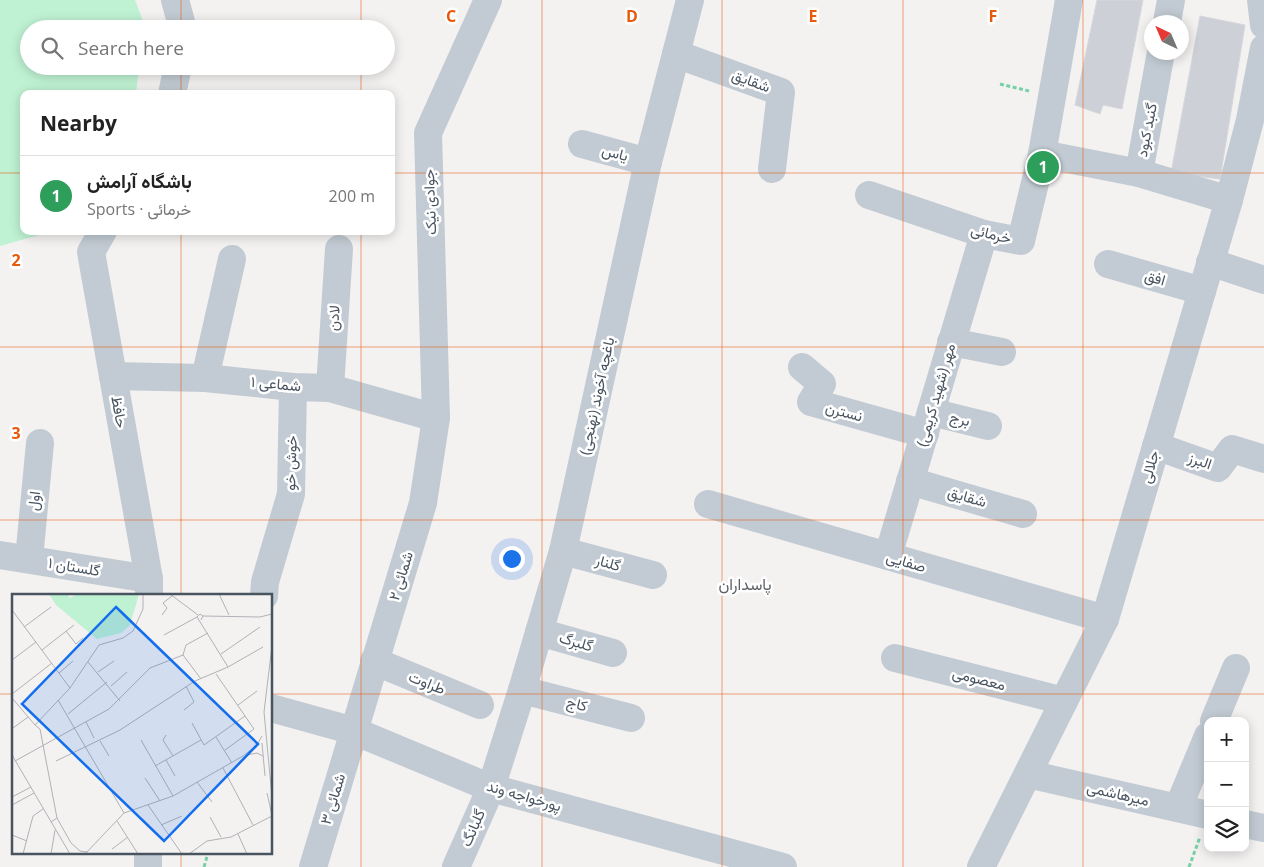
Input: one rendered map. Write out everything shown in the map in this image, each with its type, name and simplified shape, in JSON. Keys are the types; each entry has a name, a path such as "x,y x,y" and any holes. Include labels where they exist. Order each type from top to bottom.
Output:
{"street":[{"path":"175,0 181,20"},
{"name":"جوادی نیک","path":"436,418 428,133 488,0"},
{"name":"باغچه آخوند (نهنجی)","path":"491,788 563,551 648,162 690,0"},
{"name":"خرمائی","path":"869,195 984,234 1021,241 1042,154 1069,0"},
{"path":"1168,15 1171,0"},
{"path":"1262,0 1264,24"},
{"name":"جلالی","path":"981,867 1105,619 1229,200 1250,120 1264,48"},
{"name":"شقایق","path":"676,54 782,92 772,168"},
{"name":"گنبد کبود","path":"1160,60 1139,174 1229,200"},
{"path":"173,90 176,75"},
{"path":"1250,120 1264,91"},
{"name":"یاس","path":"582,144 648,162"},
{"path":"1042,154 1139,174"},
{"name":"مهر (شهید کریمی)","path":"888,556 984,234"},
{"name":"حافظ","path":"100,235 91,252 149,587"},
{"name":"لادن","path":"330,388 339,249"},
{"path":"205,378 232,258"},
{"path":"1210,262 1264,280"},
{"name":"افق","path":"1108,264 1202,291"},
{"path":"951,342 1002,352"},
{"name":"نسترن","path":"802,367 822,384 811,402 928,423"},
{"name":"شماعی ۱","path":"112,376 205,378 293,387 330,388 436,418"},
{"name":"خوش خو","path":"264,594 265,582 291,494 293,387"},
{"name":"شمائی ۲","path":"354,731 423,503 436,418"},
{"name":"برج","path":"928,423 988,426"},
{"name":"اول","path":"29,559 40,443"},
{"name":"البرز","path":"1156,446 1218,468 1232,449 1264,459"},
{"name":"شقایق","path":"910,481 1023,514"},
{"name":"صفایی","path":"708,504 1105,619"},
{"name":"گلنار","path":"563,551 653,574"},
{"name":"گلستان ۱","path":"0,555 29,559 149,587"},
{"name":"گلبرگ","path":"539,632 613,653"},
{"name":"معصومی","path":"895,658 1064,701"},
{"name":"طراوت","path":"374,661 480,705"},
{"path":"1216,717 1236,668"},
{"name":"کاج","path":"522,690 631,718"},
{"name":"پورخواجه وند","path":"272,708 354,731 491,788 783,867"},
{"name":"شمائی ۳","path":"313,867 354,731"},
{"path":"1178,808 1204,746"},
{"name":"میرهاشمی","path":"1028,774 1178,808 1204,824"},
{"name":"گلبانگ","path":"456,867 491,788"},
{"path":"1249,825 1264,828"},
{"path":"148,854 148,867"}],"path":[{"path":"1189,867 1204,828"},
{"path":"204,867 208,854"}],"green space":[{"path":"0,0 135,0 143,20 20,20 20,75 138,75 136,90 20,90 20,235 39,235 0,246"}],"building":[{"path":"1097,0 1143,0 1122,109 1103,105 1100,114 1075,105"},
{"path":"1200,16 1245,25 1220,179 1171,173"}],"place":[{"name":"باشگاه آرامش","path":"1043,167"}],"district":[{"name":"پاسداران","path":"745,584"}]}
